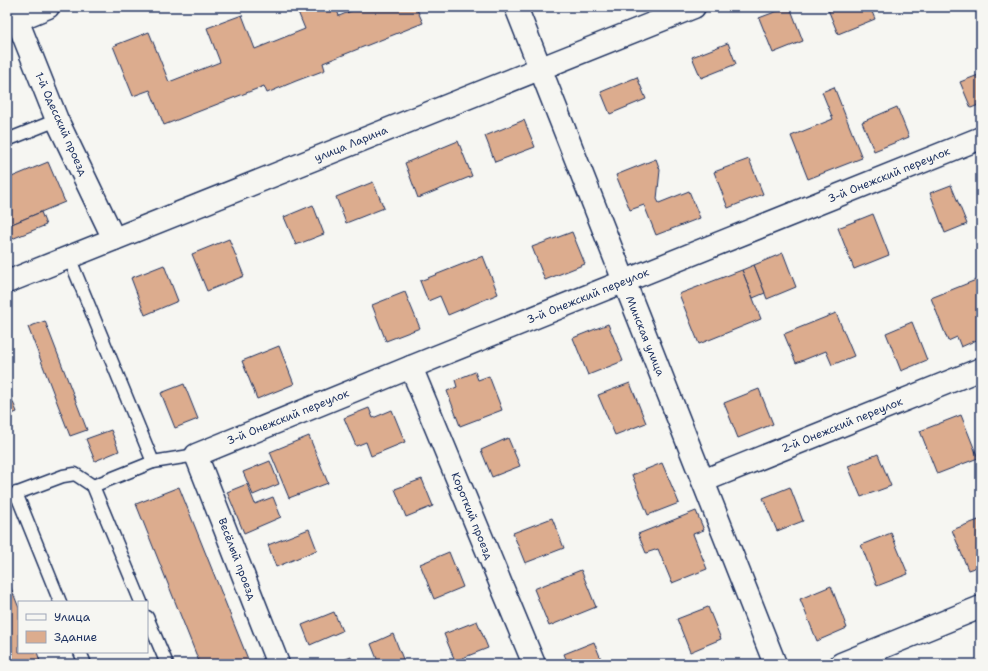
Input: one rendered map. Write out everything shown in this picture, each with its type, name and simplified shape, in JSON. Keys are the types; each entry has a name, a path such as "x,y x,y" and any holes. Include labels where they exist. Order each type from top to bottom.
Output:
{"street":[{"path":"15,13 48,7"},
{"name":"Минская улица","path":"516,7 774,664"},
{"name":"улица Ларина","path":"7,282 694,7"},
{"name":"1-й Одесский проезд","path":"15,13 57,120 114,239"},
{"name":"3-й Онежский переулок","path":"196,455 981,138"},
{"name":"Короткий проезд","path":"411,367 534,664"},
{"name":"2-й Онежский переулок","path":"703,482 981,369"},
{"name":"Весёлый проезд","path":"196,455 278,664"},
{"path":"841,664 981,607"}],"lane":[{"path":"7,140 57,120"},
{"path":"69,257 153,462"},
{"path":"93,486 153,462 196,455"},
{"path":"60,601 12,495 63,476 75,474 93,486 141,601"},
{"path":"148,619 167,664"},
{"path":"80,653 85,664"}],"building":[{"path":"296,7 336,7 339,16 361,7 416,7 423,23 323,63 325,70 267,93 264,86 164,125 150,90 133,96 113,46 149,32 169,82 220,62 207,28 242,15 255,49 305,29"},
{"path":"790,7 803,41 773,53 759,18"},
{"path":"827,7 870,7 875,19 838,34"},
{"path":"728,43 736,64 701,78 692,57"},
{"path":"981,74 981,104 971,108 960,82"},
{"path":"637,77 646,99 610,114 601,92"},
{"path":"834,87 862,158 808,179 791,136 833,119 822,92"},
{"path":"897,107 909,137 874,151 862,122"},
{"path":"524,120 535,147 495,162 485,136"},
{"path":"458,141 472,176 418,198 405,163"},
{"path":"656,159 660,170 657,199 659,203 689,191 700,218 656,235 644,205 630,210 616,175"},
{"path":"749,159 763,194 728,208 714,172"},
{"path":"48,162 65,202 7,226 7,179"},
{"path":"373,182 384,208 346,223 336,197"},
{"path":"951,185 967,224 945,233 930,193"},
{"path":"313,205 324,234 296,245 284,217"},
{"path":"41,212 46,225 7,241 7,226"},
{"path":"873,214 889,255 854,269 838,228"},
{"path":"572,232 585,264 545,280 532,247"},
{"path":"229,239 244,276 207,291 192,254"},
{"path":"783,253 796,287 767,299 754,265"},
{"path":"483,256 498,294 448,315 440,296 428,301 420,281"},
{"path":"164,265 178,301 145,315 131,278"},
{"path":"754,265 765,293 753,298 742,270"},
{"path":"742,270 761,319 699,344 679,294"},
{"path":"976,280 981,291 981,338 961,347 957,337 948,341 931,298"},
{"path":"405,292 420,328 386,341 372,305"},
{"path":"836,313 854,356 832,365 826,351 796,363 784,334"},
{"path":"45,321 87,430 70,436 28,327"},
{"path":"912,322 927,360 901,371 886,333"},
{"path":"608,324 623,361 588,375 573,338"},
{"path":"279,346 294,384 257,399 242,361"},
{"path":"475,372 478,380 489,376 502,410 460,426 447,391 457,387 455,380"},
{"path":"630,383 646,423 615,435 598,395"},
{"path":"184,384 198,419 175,428 161,393"},
{"path":"7,387 17,412 7,416"},
{"path":"759,389 773,424 738,438 724,403"},
{"path":"369,408 373,418 392,410 405,442 371,456 366,442 356,446 344,418"},
{"path":"961,415 978,458 937,474 920,431"},
{"path":"111,430 119,451 95,461 86,439"},
{"path":"309,436 328,483 289,498 270,452"},
{"path":"508,438 520,466 492,477 481,450"},
{"path":"878,454 891,486 861,497 848,466"},
{"path":"270,461 279,484 253,495 243,472"},
{"path":"662,463 679,503 648,515 632,475"},
{"path":"422,479 433,506 406,517 395,489"},
{"path":"247,484 255,504 273,497 281,517 244,533 227,492"},
{"path":"179,487 250,664 200,664 136,504"},
{"path":"790,487 803,521 777,531 763,498"},
{"path":"696,511 704,530 693,534 707,569 672,583 658,549 646,553 638,534"},
{"path":"552,518 564,548 525,563 513,533"},
{"path":"981,519 981,576 977,567 968,570 952,530"},
{"path":"309,529 317,550 276,567 268,545"},
{"path":"891,533 908,574 877,586 861,545"},
{"path":"449,552 463,587 434,599 420,564"},
{"path":"581,570 596,607 549,626 534,589"},
{"path":"7,578 18,606 18,653 37,653 41,664 7,664"},
{"path":"831,586 847,628 817,641 800,599"},
{"path":"708,607 721,639 690,652 677,619"},
{"path":"334,612 342,631 310,645 302,625"},
{"path":"477,621 488,648 455,661 444,634"},
{"path":"393,634 405,664 379,664 371,644"},
{"path":"594,642 603,664 568,664 564,654"},
{"path":"351,657 353,664 333,664"}]}
